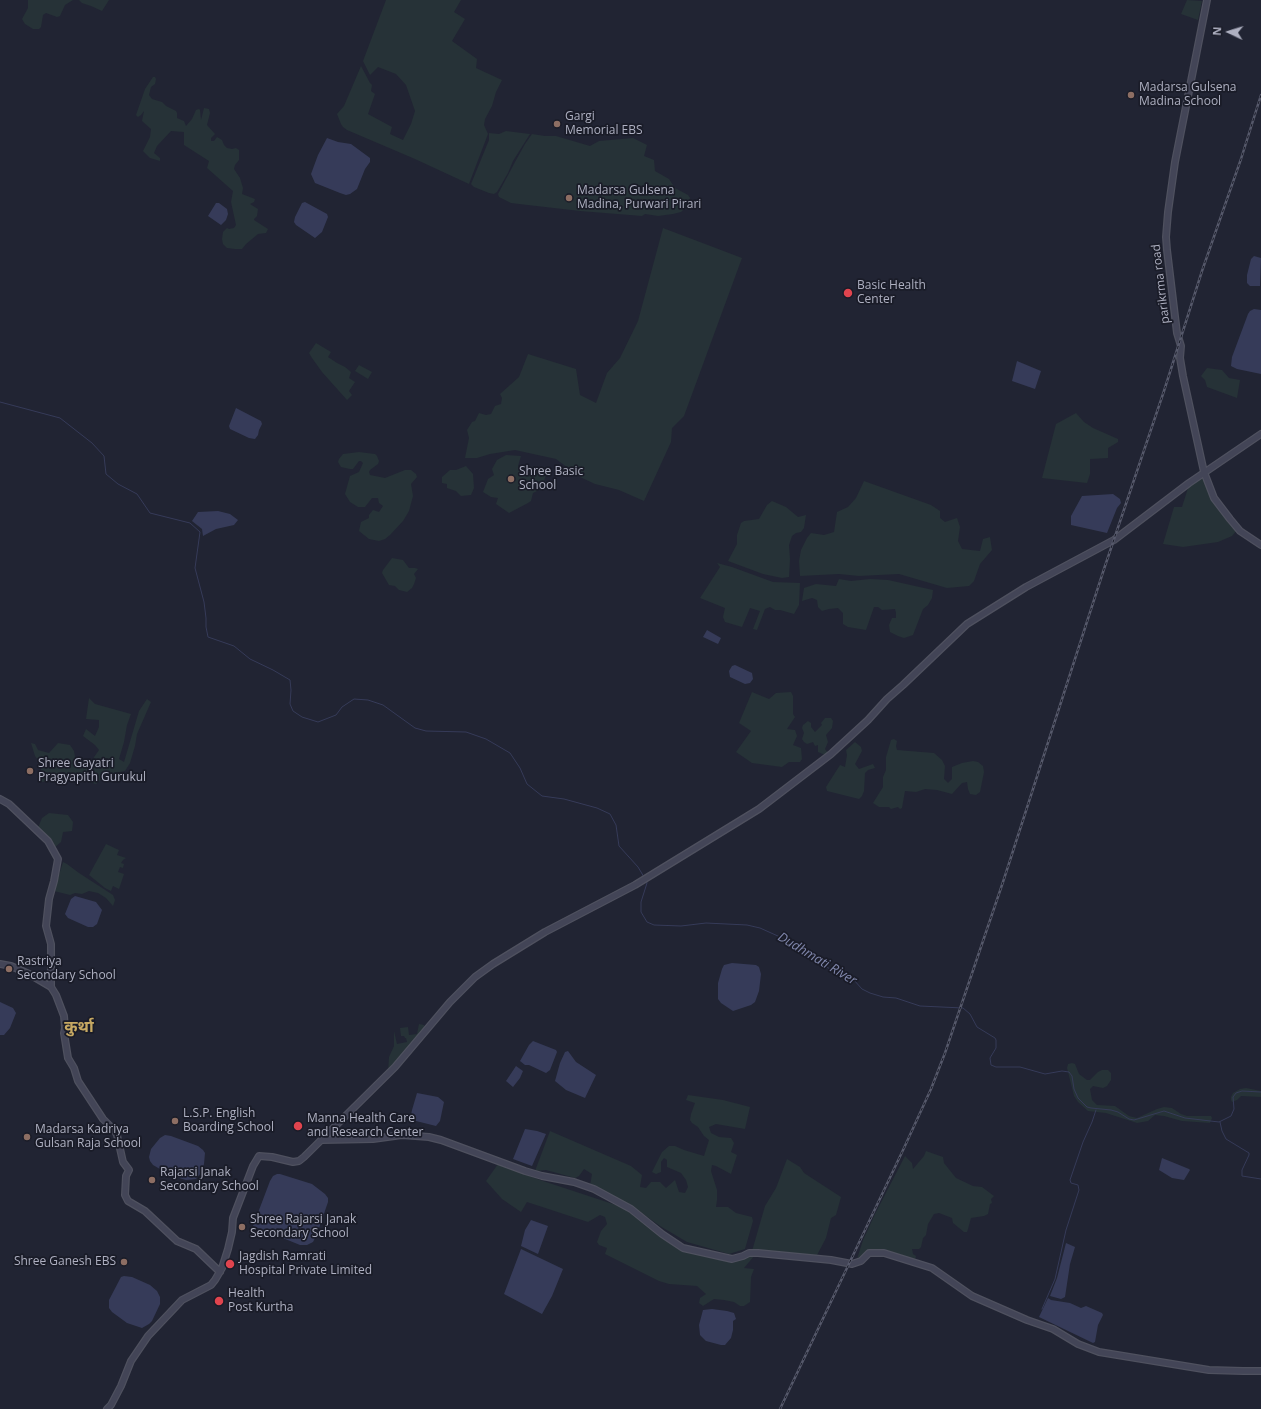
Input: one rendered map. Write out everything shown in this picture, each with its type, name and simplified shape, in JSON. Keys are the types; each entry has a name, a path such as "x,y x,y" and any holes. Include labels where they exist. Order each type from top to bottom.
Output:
{"street":[{"name":"parikrma road","path":"1207,0 1175,162 1166,237 1177,332 1181,346 1180,358 1204,472 1214,498 1230,519 1240,530 1261,545"},
{"path":"107,1409 111,1405 121,1386 131,1361 148,1336 182,1300 211,1285 220,1272 228,1249 232,1232 233,1218 253,1166 259,1156 272,1157 292,1162 299,1161 395,1067 450,1002 475,977 493,964 545,932 635,885 759,809 832,754 868,720 887,699 903,686 967,624 1026,587 1114,540 1204,472 1261,434"},
{"path":"0,799 9,804 48,841 58,859 54,882 48,898 46,926 51,944 51,987 64,1016 64,1033 68,1058 74,1068 78,1081 96,1111 117,1135 123,1162 129,1170 126,1176 124,1195 128,1201 145,1211 177,1241 196,1249 220,1272"},
{"path":"0,964 20,969 51,987"},
{"path":"322,1140 373,1139 402,1135 435,1139 525,1171 574,1182 594,1189 631,1209 662,1234 683,1248 732,1259 749,1253 758,1253 831,1260 852,1264 861,1260 869,1253 884,1253 932,1268 972,1296 1027,1320 1053,1329 1078,1344 1099,1352 1220,1371 1261,1371"}],"shaded area":[{"path":"28,0 73,0 65,5 60,16 57,17 46,13 43,15 41,27 39,29 33,29 25,24 22,19 28,8"},
{"path":"79,0 109,0 102,11 82,3"},
{"path":"386,0 461,0 454,12 465,19 452,41 477,59 476,68 502,80 496,92 492,106 485,119 484,125 488,134 469,184 347,130 341,124 337,114 344,106 361,66 372,85 371,91 375,94 368,114 392,127 390,134 403,140 411,124 415,111 406,85 396,74 378,67 370,75 363,61"},
{"path":"1187,0 1202,1 1198,20 1181,14"},
{"path":"153,77 156,79 155,84 151,87 149,95 152,99 162,102 166,106 176,111 177,118 184,121 186,126 192,119 196,110 200,110 201,120 204,108 209,109 210,113 207,125 215,134 211,138 211,141 214,141 217,137 222,140 227,148 236,148 239,150 239,160 234,169 240,178 243,188 242,194 255,199 254,202 250,204 258,209 257,216 254,220 268,229 266,233 258,234 242,249 227,248 223,244 222,239 223,232 227,228 234,228 236,225 231,202 233,191 207,168 209,161 184,145 184,132 171,131 157,146 154,153 160,158 160,161 150,158 143,151 150,137 151,129 142,121 144,111 138,117 136,115 145,89"},
{"path":"506,131 530,134 513,161 497,192 494,194 489,193 474,187 471,184 489,140 489,133 499,134"},
{"path":"532,134 556,136 590,146 599,141 633,138 647,145 644,156 654,160 655,171 669,179 675,188 688,195 690,198 687,206 681,212 673,214 658,216 645,214 642,216 511,203 499,197 498,194"},
{"path":"663,228 742,258 684,416 672,428 671,442 644,501 619,490 595,484 580,477 556,459 515,450 490,454 477,458 465,458 469,438 467,430 472,422 475,421 479,413 486,415 491,414 495,406 501,404 502,398 500,394 519,377 528,354 576,369 580,395 596,403 607,373 620,358 638,321"},
{"path":"316,343 331,352 328,357 351,372 349,378 355,382 349,391 352,395 347,400 322,372 309,353"},
{"path":"359,365 372,372 368,379 355,371"},
{"path":"1207,368 1222,370 1229,378 1240,380 1237,398 1207,387 1205,380 1201,376"},
{"path":"1076,413 1084,422 1093,428 1118,439 1118,442 1108,448 1108,458 1090,459 1090,474 1087,483 1042,478 1056,424"},
{"path":"359,452 375,454 377,456 379,461 378,464 370,470 370,475 385,478 405,470 411,470 417,477 411,484 413,496 409,511 403,521 390,535 379,541 369,539 359,531 361,522 369,518 369,515 373,510 379,512 383,506 379,503 378,498 372,498 365,507 358,507 350,502 345,494 350,476 359,472 363,463 359,461 353,469 350,469 341,467 338,462 339,459 343,454"},
{"path":"506,455 521,456 518,466 537,467 546,475 544,481 546,481 546,485 544,486 544,489 533,493 531,501 509,513 496,504 498,498 491,497 483,492 488,479 494,475 492,469 497,460"},
{"path":"466,466 473,474 474,488 471,495 461,496 456,491 447,488 447,484 442,483 442,477 450,470 456,470"},
{"path":"1203,475 1210,496 1220,511 1237,530 1232,536 1218,542 1183,547 1163,544 1174,507 1182,507 1188,488"},
{"path":"864,481 931,505 940,511 940,518 945,522 957,518 960,527 958,541 962,549 980,551 983,539 990,537 992,550 980,564 974,581 969,586 947,588 899,574 859,576 839,574 800,576 799,561 801,550 807,538 811,533 824,535 834,532 837,512 848,507 856,498"},
{"path":"772,501 786,507 798,517 806,515 804,528 801,532 792,536 789,545 789,577 782,578 763,574 728,561 737,544 737,535 741,523 744,521 759,519 767,505"},
{"path":"392,558 403,560 409,568 418,569 414,574 416,578 414,584 407,592 399,590 395,586 389,585 382,573"},
{"path":"717,563 773,582 800,583 799,605 794,614 775,610 770,607 765,609 757,630 753,629 760,611 750,608 742,627 725,622 723,617 725,608 700,598 720,567"},
{"path":"839,579 851,581 870,579 888,580 933,590 932,598 928,605 923,609 913,635 904,638 890,632 889,625 892,618 896,618 895,609 882,610 878,607 874,607 866,630 848,627 843,624 843,613 838,608 822,611 818,607 817,600 812,598 802,601 804,588 816,584 836,586"},
{"path":"752,692 769,699 776,693 791,692 793,696 793,714 795,717 787,729 795,730 797,736 793,745 801,748 802,759 800,762 789,762 782,767 752,763 736,752 751,731 739,723"},
{"path":"89,698 95,704 131,714 119,759 124,762 139,711 147,699 151,702 137,734 130,763 125,771 108,774 96,784 77,779 41,782 37,777 40,774 42,765 35,756 31,743 35,744 38,750 49,753 58,743 70,745 74,751 75,757 82,762 90,763 99,750 83,736 86,729 95,736 99,727 99,720 86,719"},
{"path":"825,718 831,718 833,721 832,728 826,735 828,742 825,749 828,753 825,755 818,752 818,745 815,746 813,742 807,744 804,742 802,739 804,733 802,728 808,721 811,723 811,727 815,732 822,725 821,723"},
{"path":"894,739 897,741 897,750 934,753 942,760 945,766 944,779 948,783 952,779 952,767 962,763 973,761 978,762 983,766 984,772 980,792 976,795 970,794 967,782 962,783 952,794 937,790 925,789 916,792 905,791 902,808 900,809 898,807 891,809 889,807 879,807 873,803 883,787 883,777 886,770 886,757 891,740"},
{"path":"855,742 861,747 862,751 855,764 859,769 873,764 875,768 868,770 865,773 864,791 859,799 827,791 826,787 840,765 845,767 847,755 846,750"},
{"path":"49,813 68,815 73,822 72,831 63,832 61,842 54,848 53,844 37,830 42,818"},
{"path":"106,844 119,850 117,855 126,858 121,863 124,864 123,868 120,867 118,872 124,874 119,889 113,886 111,891 89,875"},
{"path":"63,862 113,895 115,900 113,906 106,898 98,893 89,891 82,894 75,893 70,895 54,891"},
{"path":"419,1024 424,1025 426,1029 388,1073 389,1057 394,1046 394,1031 397,1044 407,1042 404,1036 401,1036 400,1028 408,1027 409,1035 417,1034"},
{"path":"1068,1064 1075,1064 1079,1074 1087,1080 1090,1080 1102,1070 1108,1070 1111,1073 1111,1080 1107,1086 1103,1088 1093,1086 1090,1089 1092,1100 1097,1105 1115,1106 1129,1116 1137,1118 1164,1107 1172,1108 1187,1116 1211,1116 1212,1118 1210,1123 1182,1121 1155,1115 1148,1121 1137,1123 1106,1113 1088,1111 1074,1096 1067,1068"},
{"path":"1246,1088 1261,1091 1261,1097 1241,1096 1232,1102 1231,1097 1233,1093 1240,1089"},
{"path":"688,1095 723,1100 750,1107 745,1129 716,1124 709,1127 711,1133 719,1137 731,1138 734,1143 731,1152 737,1155 731,1174 712,1165 711,1171 717,1190 716,1207 728,1207 736,1213 752,1217 753,1221 745,1249 729,1254 687,1242 660,1226 629,1204 590,1186 592,1174 584,1169 579,1176 575,1178 546,1170 535,1171 550,1131 631,1166 642,1175 640,1187 646,1188 651,1182 660,1182 666,1188 675,1180 679,1192 685,1193 688,1187 686,1180 681,1173 667,1167 667,1160 664,1158 661,1162 661,1172 656,1174 652,1172 662,1152 669,1146 675,1146 704,1156 709,1140 690,1120 695,1103 686,1100"},
{"path":"926,1151 943,1157 944,1163 956,1178 973,1186 982,1187 994,1196 991,1199 992,1203 990,1204 988,1214 971,1218 967,1232 964,1232 953,1223 952,1218 939,1213 934,1214 928,1224 926,1235 923,1238 921,1247 919,1249 912,1249 913,1254 916,1256 915,1260 876,1251 857,1259 863,1240 875,1214 905,1156 912,1163 913,1169 924,1156"},
{"path":"787,1159 800,1167 804,1173 841,1197 836,1215 831,1218 826,1238 816,1257 752,1251 765,1206 776,1188"},
{"path":"498,1164 540,1180 622,1207 683,1251 731,1261 755,1255 744,1268 754,1269 751,1277 750,1302 744,1306 740,1306 734,1302 714,1299 703,1306 699,1303 700,1298 706,1294 697,1286 669,1284 659,1281 605,1254 607,1248 599,1245 597,1242 601,1231 607,1224 605,1217 600,1215 588,1222 527,1202 521,1212 502,1199 486,1181"}],"water":[{"path":"327,138 338,142 351,144 370,158 370,162 365,169 357,189 350,194 346,195 315,183 311,174 318,155"},
{"path":"305,202 327,214 328,217 322,232 315,238 294,222 302,203"},
{"path":"216,203 219,203 227,209 228,214 226,220 221,225 208,216"},
{"path":"1254,256 1261,258 1260,286 1250,286 1247,283 1247,275 1251,259"},
{"path":"1254,309 1261,310 1261,374 1237,369 1231,366 1232,357 1248,314"},
{"path":"1017,361 1041,371 1035,389 1012,381"},
{"path":"236,408 261,421 262,424 255,439 249,438 230,429 229,426"},
{"path":"1113,494 1120,499 1121,503 1117,508 1107,533 1071,525 1071,516 1082,496"},
{"path":"218,511 230,514 238,520 234,525 216,529 203,536 202,529 192,521 198,512"},
{"path":"707,630 721,638 718,644 703,637"},
{"path":"735,665 752,673 753,679 750,683 745,684 730,677 729,671 732,666"},
{"path":"75,896 96,902 102,910 97,924 93,927 88,927 68,918 65,914 71,899"},
{"path":"732,963 756,965 759,967 761,974 759,991 755,1002 751,1005 733,1011 721,1003 718,999 718,983 722,969 724,965"},
{"path":"0,1002 13,1008 16,1013 10,1028 4,1035 0,1035"},
{"path":"533,1041 556,1050 557,1052 550,1070 546,1073 529,1065 525,1065 520,1061"},
{"path":"568,1051 576,1062 596,1075 585,1098 566,1090 555,1081 560,1063 565,1052"},
{"path":"516,1066 523,1071 513,1087 506,1081"},
{"path":"417,1093 438,1097 444,1102 440,1121 436,1126 412,1120 411,1115"},
{"path":"525,1129 546,1134 532,1166 513,1159"},
{"path":"165,1135 198,1146 203,1150 205,1153 204,1164 201,1173 196,1179 186,1180 172,1176 153,1165 150,1161 149,1157 151,1149 160,1138"},
{"path":"1162,1158 1190,1170 1184,1180 1172,1178 1159,1170"},
{"path":"277,1174 312,1184 328,1198 317,1234 313,1242 307,1245 300,1245 253,1226 270,1181 273,1176"},
{"path":"531,1220 548,1226 538,1254 521,1246 525,1230"},
{"path":"1066,1243 1075,1247 1070,1264 1065,1297 1061,1299 1050,1296 1057,1278"},
{"path":"521,1249 563,1269 552,1296 542,1314 504,1294"},
{"path":"121,1277 132,1277 150,1285 157,1291 160,1297 160,1304 152,1321 142,1328 127,1323 109,1308 109,1300"},
{"path":"1048,1298 1051,1300 1070,1303 1081,1308 1086,1306 1102,1313 1103,1315 1098,1325 1095,1342 1093,1343 1039,1317"},
{"path":"712,1309 734,1313 736,1319 733,1321 731,1338 725,1345 706,1341 700,1335 699,1325 703,1310"}],"waterway":[{"name":"Dudhmati River","path":"0,402 60,418 92,443 104,456 106,474 118,484 137,494 150,513 190,523 200,532 195,568 204,602 208,637 234,646 250,659 290,680 290,704 293,711 302,717 318,722 336,715 342,707 354,699 368,700 383,705 415,728 426,731 466,732 486,739 510,753 520,768 527,784 542,796 564,799 597,808 610,814 616,825 619,846 638,867 644,877"},
{"name":"Dudhmati River","path":"646,880 647,883 641,902 641,912 647,922 654,925 681,926 706,923 747,925 760,928 798,945 831,970 853,979 862,989 870,993 883,997 896,998 920,1006 963,1008 970,1014 977,1027 996,1040 996,1048 990,1058 991,1065 996,1067 1020,1067 1045,1074 1062,1071 1069,1072 1072,1076 1074,1089 1078,1098 1087,1107 1111,1110 1134,1120 1164,1111 1185,1118 1219,1122 1231,1116 1234,1109 1233,1097 1236,1093 1242,1091 1261,1092"},
{"path":"1042,1309 1055,1279 1066,1230 1079,1190 1078,1185 1071,1183 1070,1180 1096,1110"},
{"path":"1220,1122 1226,1139 1249,1153 1242,1170 1242,1176 1261,1179"}],"railway":[{"path":"780,1409 904,1148 931,1089 945,1053 1003,882 1104,569 1261,95"}],"place":[{"name":"Madarsa Gulsena Madina School","path":"1131,95"},
{"name":"Gargi Memorial EBS","path":"557,124"},
{"name":"Madarsa Gulsena Madina, Purwari Pirari","path":"569,198"},
{"name":"Basic Health Center","path":"848,293"},
{"name":"Shree Basic School","path":"511,479"},
{"name":"Shree Gayatri Pragyapith Gurukul","path":"30,771"},
{"name":"Rastriya Secondary School","path":"9,969"},
{"name":"L.S.P. English Boarding School","path":"175,1121"},
{"name":"Manna Health Care and Research Center","path":"298,1126"},
{"name":"Madarsa Kadriya Gulsan Raja School","path":"27,1137"},
{"name":"Rajarsi Janak Secondary School","path":"152,1180"},
{"name":"Shree Rajarsi Janak Secondary School","path":"242,1227"},
{"name":"Shree Ganesh EBS","path":"124,1262"},
{"name":"Jagdish Ramrati Hospital Private Limited","path":"230,1264"},
{"name":"Health Post Kurtha","path":"219,1301"}],"district":[{"name":"कुर्था","path":"79,1027"}]}
